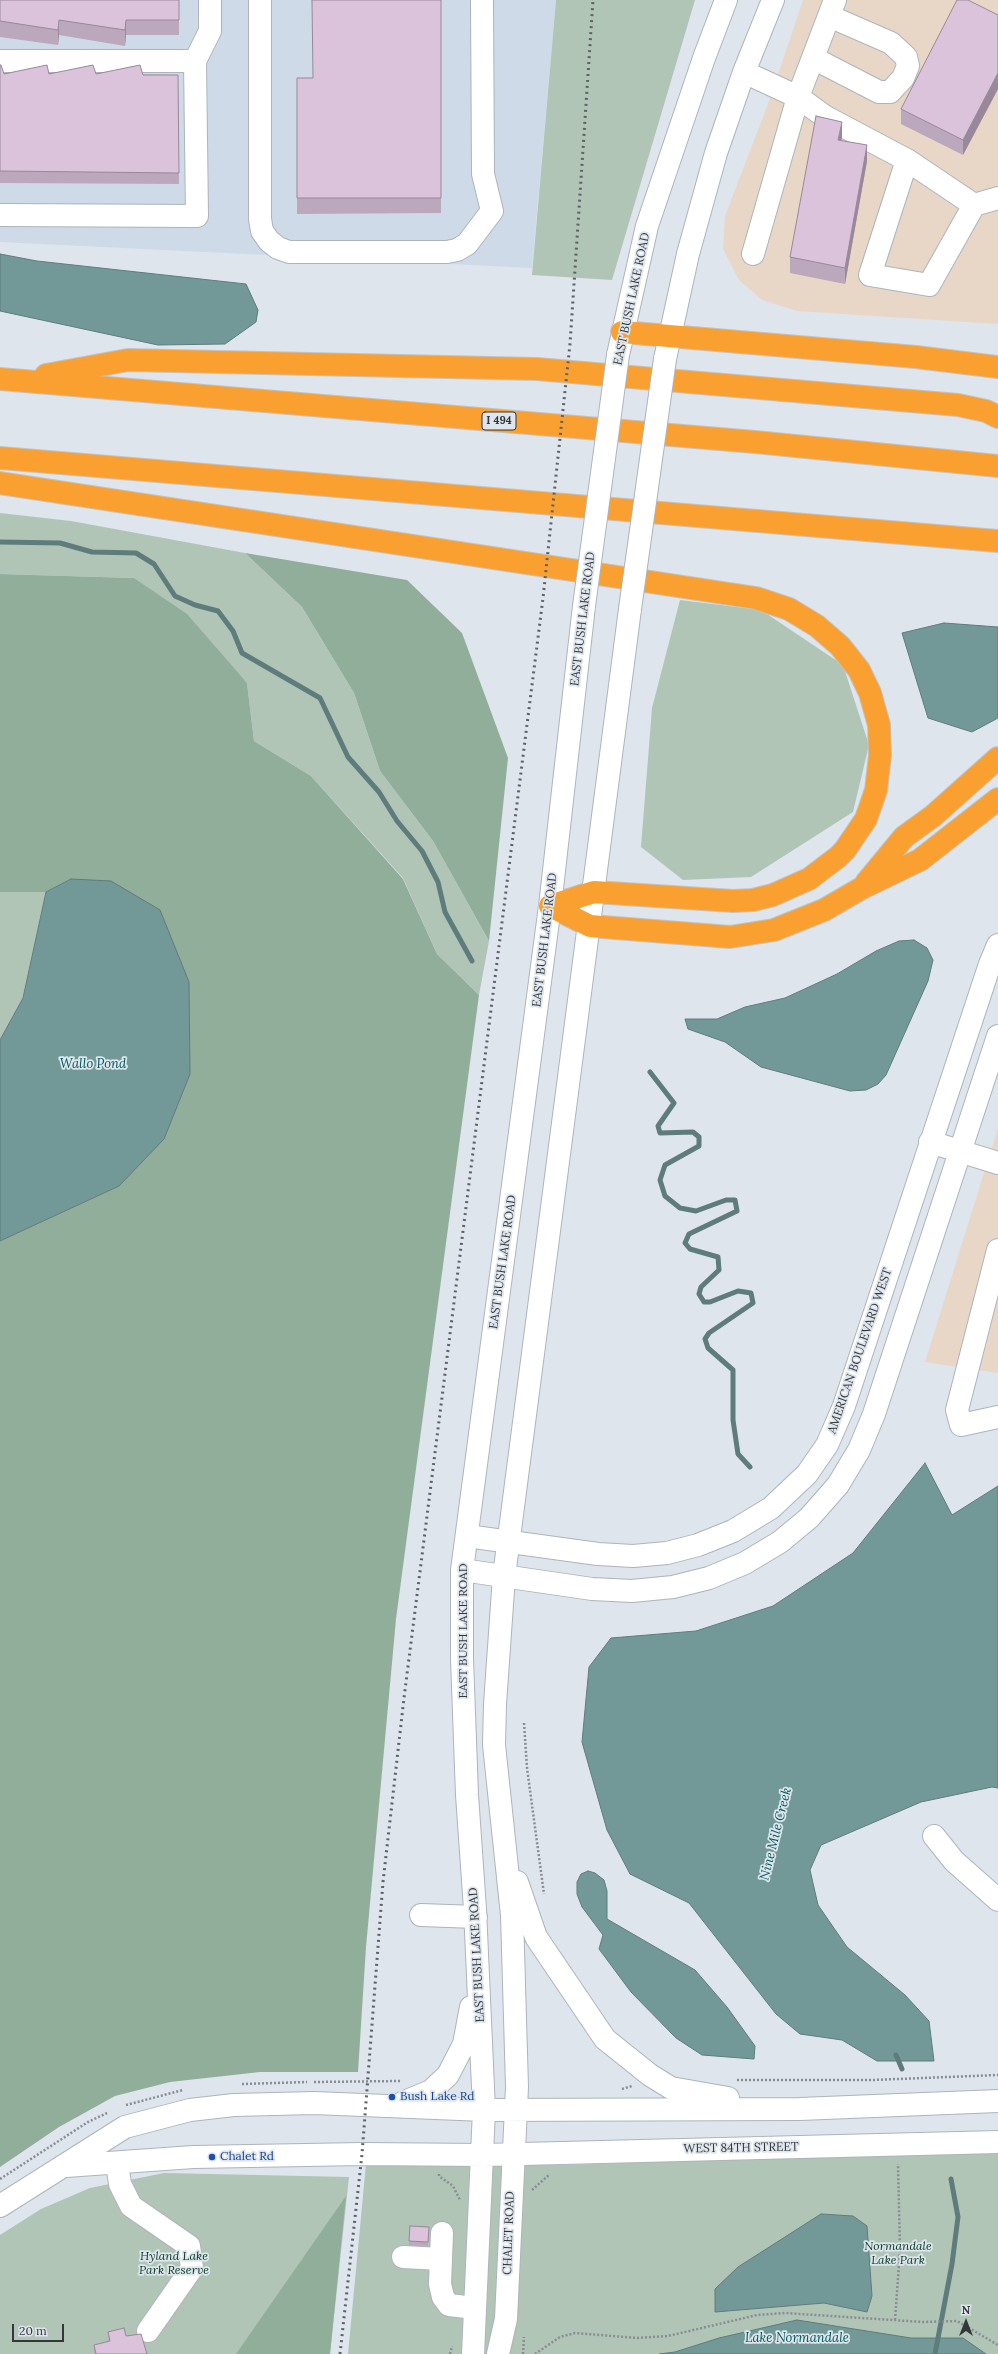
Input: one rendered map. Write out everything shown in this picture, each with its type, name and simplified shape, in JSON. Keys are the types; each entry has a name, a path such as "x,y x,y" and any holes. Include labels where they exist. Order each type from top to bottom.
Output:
{"highway":[{"path":"622,332 916,357 998,367"},
{"path":"9,380 128,360 537,369 935,402 986,411 998,417"},
{"name":"I 494","path":"9,380 739,441 998,466"},
{"path":"0,458 998,541"},
{"path":"0,483 756,598 789,609 816,626 840,646 859,670 870,693 879,725 880,755 876,790 866,819 845,850 809,879 773,895 753,900 733,901 594,892 550,906"},
{"path":"862,888 904,837 945,806 998,758"},
{"path":"550,906 590,926 730,937 774,930 824,910 862,888 920,860 998,799"}],"street":[{"path":"0,215 197,216 195,62 210,31 210,0"},
{"path":"260,0 260,220 262,231 269,241 278,248 289,252 439,252 458,250 467,244 492,210 483,174 482,0"},
{"name":"EAST BUSH LAKE ROAD","path":"484,2110 476,1917 467,1795 462,1659 462,1570 550,906 584,606 618,355 647,226 704,58 726,0"},
{"path":"516,2110 517,2087 512,1915 508,1859 494,1745 495,1704 504,1576 584,960 590,926 630,609 665,359 688,254 716,153 744,72 773,0"},
{"path":"753,254 798,97 832,8 891,43 906,57 908,66 902,78 890,92 879,92 813,58"},
{"path":"0,61 195,62"},
{"path":"744,72 798,97 824,116 907,160 974,205"},
{"path":"907,160 870,276 929,285 974,205 998,198"},
{"name":"AMERICAN BOULEVARD WEST","path":"467,1536 598,1554 633,1556 667,1553 698,1545 733,1532 770,1508 802,1479 827,1445 844,1406 930,1142 990,964 998,945"},
{"path":"462,1570 592,1589 632,1591 673,1587 709,1578 745,1563 780,1542 809,1518 838,1485 859,1450 874,1414 998,1036"},
{"path":"930,1142 998,1163"},
{"path":"998,1250 991,1304 956,1410 962,1425 998,1416"},
{"path":"934,1836 954,1861 998,1900"},
{"path":"508,1859 536,1937 605,2038 650,2075 671,2088 800,2109"},
{"path":"421,1915 476,1917"},
{"path":"394,2106 432,2091 448,2074 457,2061 464,2044 478,1969"},
{"path":"0,2206 125,2127 190,2110 280,2102 516,2110 800,2109 998,2101"},
{"path":"473,2354 484,2155 484,2110"},
{"name":"CHALET ROAD","path":"498,2354 506,2320 516,2110"},
{"name":"WEST 84TH STREET","path":"484,2155 998,2142"},
{"path":"65,2166 193,2157 362,2154 484,2155"},
{"path":"117,2163 120,2184 131,2206 189,2246 192,2268 148,2330"},
{"path":"442,2233 440,2284 443,2297 449,2305 475,2308"},
{"path":"403,2257 441,2259"}],"path":[{"path":"524,1723 527,1768 544,1900"},
{"path":"730,2080 873,2080 998,2075"},
{"path":"443,2155 439,2176 453,2186 460,2205"},
{"path":"895,2320 900,2250 898,2164"},
{"path":"530,2192 551,2173"},
{"path":"535,2354 560,2337 575,2333 637,2338 668,2336 757,2315 784,2313 922,2322 957,2321 998,2345"}],"shaded area":[{"path":"0,0 556,0 532,268 0,242"},
{"path":"803,0 998,0 998,324 797,311 762,300 739,280 723,249 725,216 768,104"},
{"path":"245,553 407,580 462,633 508,758 489,941 433,841 380,771 354,693 302,607"},
{"path":"0,574 134,578 187,614 247,683 254,741 311,776 403,879 437,954 479,995 396,1619 366,1947 358,2072 260,2072 170,2082 115,2096 59,2127 0,2167 0,1241 119,1186 71,879 46,892 0,892"},
{"path":"998,1128 998,1373 925,1362"},
{"path":"346,2196 330,2354 236,2354"}],"green space":[{"path":"556,0 695,0 612,280 532,275"},
{"path":"0,513 71,521 245,553 302,607 354,693 380,771 433,841 489,941 479,995 437,954 403,878 311,776 254,741 247,683 134,578 0,574"},
{"path":"680,600 761,610 843,665 869,745 853,812 751,877 683,880 641,847 652,708"},
{"path":"0,892 46,892 23,998 0,1040"},
{"name":"Normandale Lake Park","path":"998,2151 998,2354 348,2354 366,2164 563,2165"},
{"name":"Hyland Lake Park Reserve","path":"164,2173 349,2177 330,2354 0,2354 0,2235 41,2209 90,2188"}],"water":[{"path":"0,254 37,261 246,284 258,310 256,322 225,344 158,345 0,311"},
{"path":"944,623 998,627 998,718 972,732 928,718 902,633"},
{"name":"Wallo Pond","path":"71,879 111,881 160,910 189,982 190,1074 164,1139 119,1186 0,1241 0,1040 23,998 46,892"},
{"path":"914,940 927,948 933,960 928,981 886,1075 878,1084 866,1090 850,1091 761,1067 725,1042 688,1029 685,1019 717,1019 745,1007 785,998 837,974 876,951 899,941"},
{"path":"925,1463 952,1515 998,1486 998,1788 992,1787 921,1802 821,1845 810,1870 818,1905 847,1947 905,1995 929,2021 934,2061 877,2061 842,2040 800,2034 776,2014 689,1903 630,1874 607,1830 582,1742 589,1667 611,1638 696,1631 773,1606 853,1553"},
{"path":"588,1871 595,1873 604,1880 607,1891 607,1919 695,1970 727,2007 755,2046 754,2059 702,2055 676,2038 631,1992 599,1949 603,1935 582,1907 577,1894 577,1882 581,1874"},
{"path":"821,2214 853,2216 867,2226 872,2296 867,2312 824,2303 715,2312 715,2289 738,2267"},
{"name":"Lake Normandale","path":"797,2320 911,2338 963,2338 986,2354 659,2354 675,2352 719,2338"}],"building":[{"path":"0,0 179,0 179,20 126,20 125,30 59,20 58,30 0,21"},
{"path":"312,0 441,0 441,198 297,198 297,78 313,78"},
{"path":"957,0 968,0 998,15 998,73 963,140 901,109"},
{"path":"0,65 4,74 47,65 49,74 93,65 96,74 140,65 143,75 178,75 179,173 0,171"},
{"path":"816,116 842,122 838,140 867,145 845,268 790,257"},
{"path":"410,2226 429,2227 428,2242 409,2241"},
{"path":"124,2328 126,2336 141,2334 147,2354 96,2354 94,2345 110,2341 108,2332"}],"waterway":[{"path":"0,542 60,543 92,552 136,553 154,564 175,596 195,605 218,611 233,631 242,653 320,698 348,757 379,792 397,821 422,851 438,882 445,912 472,961"},
{"path":"650,1072 674,1103 658,1126 660,1133 693,1132 699,1137 699,1146 665,1165 660,1180 665,1196 680,1208 696,1211 726,1200 735,1200 737,1211 689,1234 685,1243 690,1249 718,1257 719,1270 701,1287 699,1294 704,1302 710,1302 738,1291 751,1293 753,1303 709,1333 705,1339 708,1348 733,1370 733,1420 738,1454 750,1467"},
{"name":"Nine Mile Creek","path":"896,2055 902,2069"},
{"name":"Nine Mile Creek","path":"935,2354 952,2264 958,2217 951,2179"}],"railway":[{"path":"340,2354 362,2154 383,1882 404,1698 543,598 570,344 593,0"}],"place":[{"name":"Bush Lake Rd","path":"392,2097"},
{"name":"Chalet Rd","path":"212,2157"}]}
